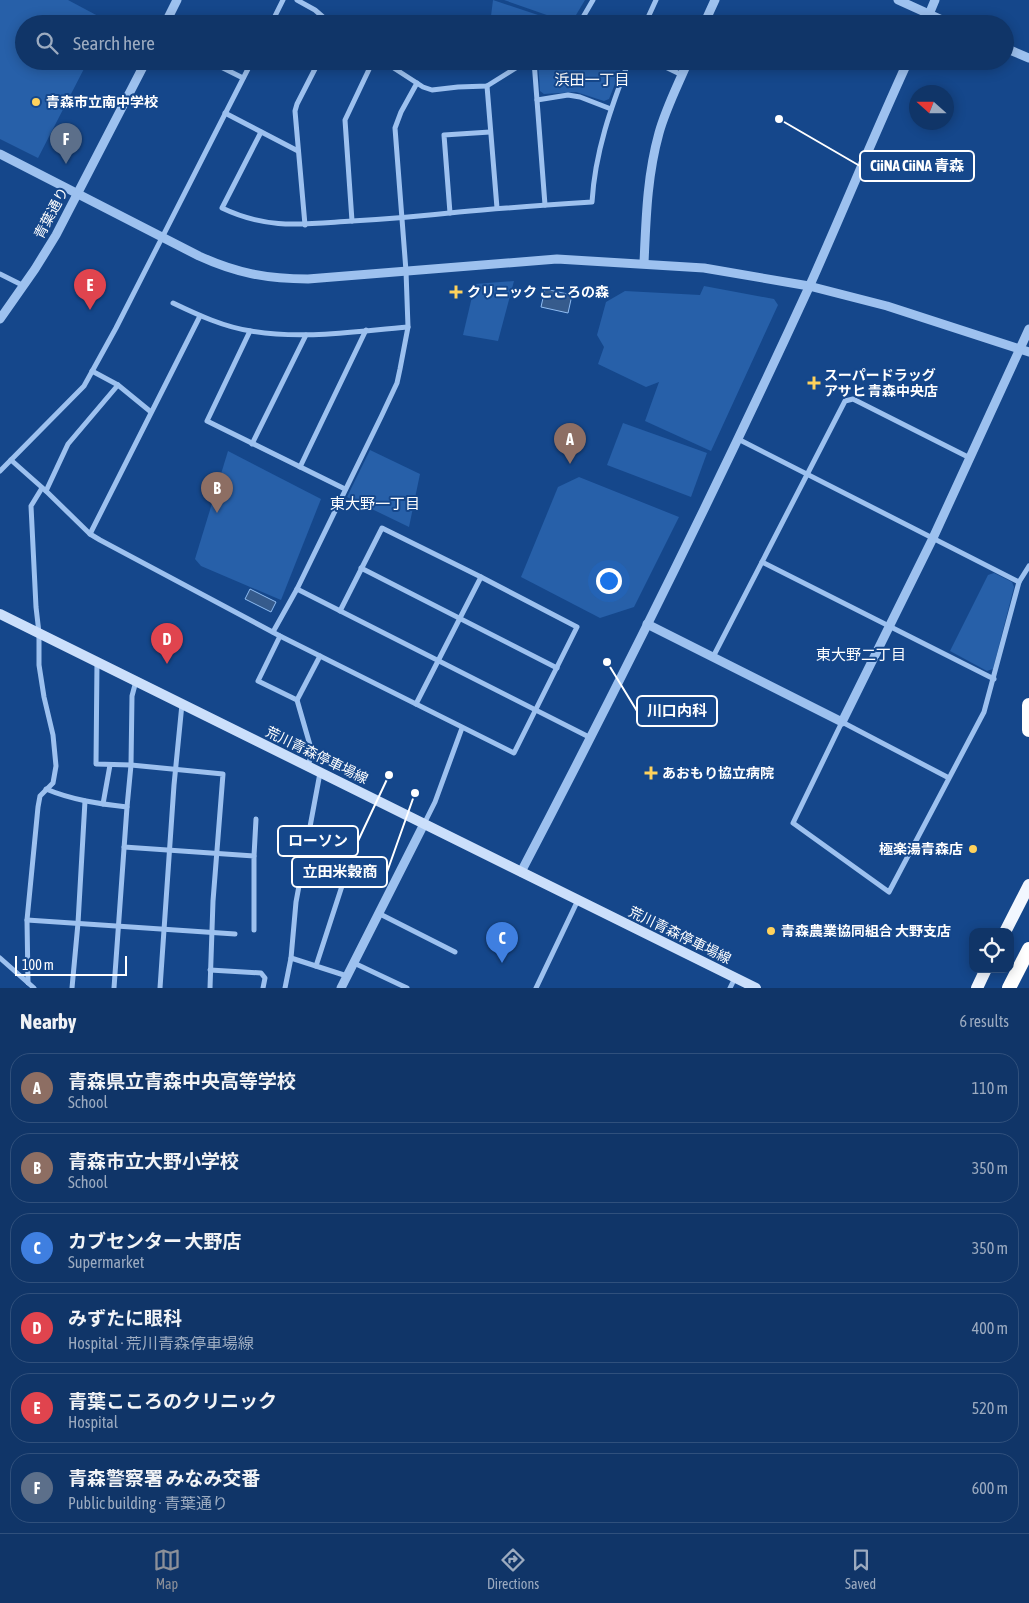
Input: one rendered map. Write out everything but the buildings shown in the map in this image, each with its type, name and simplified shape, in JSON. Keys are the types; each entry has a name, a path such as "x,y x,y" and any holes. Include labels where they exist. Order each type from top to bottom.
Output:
{"highway":[{"path":"1029,706 1029,730"},
{"path":"1007,928 1029,885"},
{"path":"1010,988 1029,949"},
{"path":"1018,988 1029,969"},
{"path":"977,988 984,973"}],"main road":[{"name":"荒川青森停車場線","path":"0,614 756,988"}],"street":[{"path":"170,15 177,0"},
{"path":"276,15 283,0"},
{"path":"297,0 321,15"},
{"path":"584,15 593,0"},
{"path":"649,15 656,0"},
{"path":"708,15 715,0"},
{"path":"898,0 929,14 935,0"},
{"path":"1014,52 1029,58"},
{"name":"青葉通り","path":"0,319 24,286 56,235 141,70"},
{"path":"227,70 243,78"},
{"path":"0,471 84,386 116,328 247,70"},
{"path":"305,224 295,111 314,70"},
{"path":"352,221 344,120 369,70"},
{"path":"396,70 416,83 432,90 487,86 513,70"},
{"path":"535,70 546,205"},
{"path":"261,132 222,208 238,215 264,222 280,225 305,224 592,202 599,147 626,70"},
{"path":"672,70 682,75"},
{"path":"644,263 649,178 659,132 684,70"},
{"path":"521,872 591,738 738,439 809,286 904,70"},
{"path":"273,632 297,588 394,390 404,352 408,328 406,271 395,128 416,83"},
{"path":"487,86 497,208"},
{"path":"537,100 568,95 580,97 611,109"},
{"path":"225,114 298,150"},
{"path":"450,213 444,135 490,132"},
{"path":"0,154 161,237 232,270 283,279 308,279 557,259 704,268 809,286 887,306 1025,350"},
{"path":"0,274 24,286"},
{"path":"173,303 200,316 250,331 306,335 408,328"},
{"path":"90,534 200,316"},
{"path":"1029,329 1025,350 793,823 889,892 984,712 1019,582 1029,566"},
{"path":"300,467 366,330"},
{"path":"250,331 207,421 346,489"},
{"path":"252,444 306,335"},
{"path":"92,371 118,385 151,412"},
{"path":"28,983 27,920 39,800 42,793 53,783 56,766 53,735 39,665 39,633 31,506 44,489 68,444 118,385"},
{"path":"714,657 844,401 853,399 971,458"},
{"path":"738,439 1019,582"},
{"path":"11,460 90,534 280,636 514,754 577,627 382,528 340,611"},
{"path":"762,562 994,679"},
{"path":"361,568 557,668"},
{"path":"416,704 481,577"},
{"path":"297,588 591,738"},
{"path":"647,624 949,778"},
{"path":"280,636 258,681 297,700"},
{"path":"308,766 312,752 297,700 320,656"},
{"path":"97,662 96,764 131,765 223,774 216,852 210,988"},
{"path":"114,988 131,765 132,696 136,681"},
{"path":"160,988 182,704"},
{"path":"291,958 316,966 345,984 378,913 435,802 462,728"},
{"path":"103,804 110,765"},
{"path":"285,988 291,958 296,902 320,772"},
{"path":"46,789 57,794 85,801 127,807"},
{"path":"72,988 85,801"},
{"path":"254,930 256,819"},
{"path":"309,832 354,849 316,966"},
{"path":"124,846 254,856"},
{"path":"536,988 579,900"},
{"path":"378,913 455,952"},
{"path":"27,920 235,934"},
{"path":"0,958 34,988"},
{"path":"354,963 407,988"},
{"path":"210,970 261,973 265,978 263,988"},
{"path":"730,988 735,977"}],"shaded area":[{"name":"青森市立南中学校","path":"0,0 68,0 96,15 15,15 15,70 83,70 38,158 0,139"},
{"path":"493,0 538,15 491,15"},
{"path":"504,0 585,0 576,15 547,15"},
{"path":"539,70 620,70 609,99 604,101 576,92 544,94 540,91"},
{"path":"514,281 498,341 463,335 475,284"},
{"path":"704,286 774,299 778,305 711,451 645,421 659,382 646,387 598,364 604,347 597,335 606,302 625,291 700,295"},
{"path":"545,289 572,295 568,313 541,307"},
{"path":"623,423 707,453 691,497 607,465"},
{"path":"370,450 420,474 409,527 347,497"},
{"path":"228,451 321,499 281,600 201,566 195,559"},
{"path":"579,477 679,517 634,607 600,618 521,577 558,487"},
{"path":"994,573 1012,582 1014,587 993,669 987,671 950,651 988,575"},
{"path":"250,589 276,602 271,612 245,599"}],"place":[{"name":"青森市立南中学校","path":"36,102"},
{"name":"CiiNA CiiNA 青森","path":"779,119"},
{"name":"青森警察署 みなみ交番","path":"66,164"},
{"name":"クリニック こころの森","path":"456,292"},
{"name":"青葉こころのクリニック","path":"90,310"},
{"name":"スーパードラッグ アサヒ 青森中央店","path":"814,383"},
{"name":"青森県立青森中央高等学校","path":"570,464"},
{"name":"青森市立大野小学校","path":"217,513"},
{"name":"川口内科","path":"607,662"},
{"name":"みずたに眼科","path":"167,664"},
{"name":"あおもり協立病院","path":"651,773"},
{"name":"ローソン","path":"389,775"},
{"name":"立田米穀商","path":"415,793"},
{"name":"極楽湯青森店","path":"973,849"},
{"name":"青森農業協同組合 大野支店","path":"771,931"},
{"name":"カブセンター 大野店","path":"502,963"}],"district":[{"name":"浜田一丁目","path":"592,80"},
{"name":"東大野一丁目","path":"375,504"},
{"name":"東大野二丁目","path":"861,655"}]}
